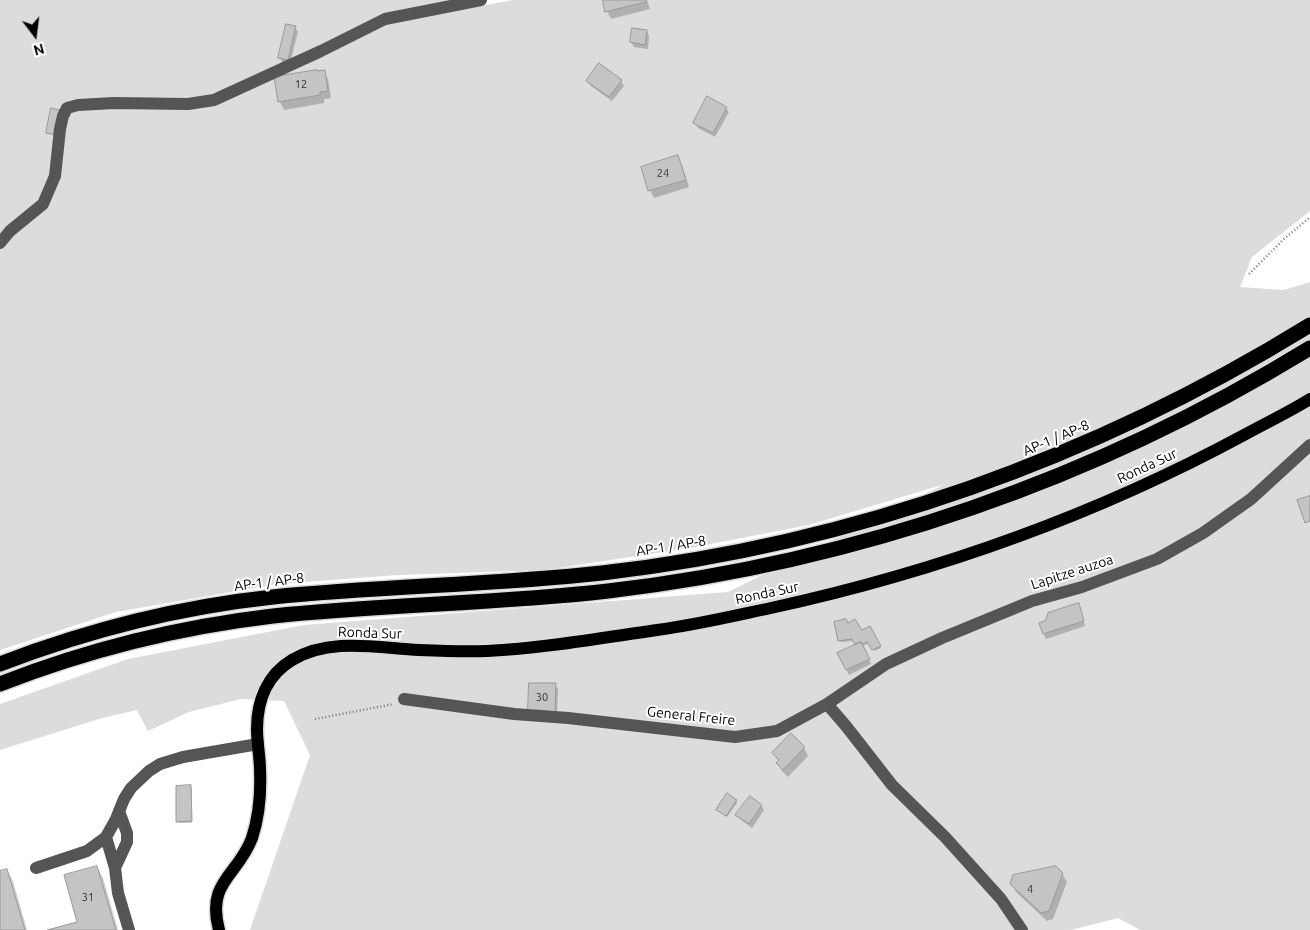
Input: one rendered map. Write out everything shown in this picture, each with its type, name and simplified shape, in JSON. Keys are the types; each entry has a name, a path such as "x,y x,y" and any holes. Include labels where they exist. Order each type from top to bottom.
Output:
{"highway":[{"name":"AP-1 / AP-8","path":"0,664 64,641 105,629 212,606 326,592 495,582 604,572 713,556 821,534 927,503 1022,470 1081,445 1181,398 1310,325"},
{"path":"0,684 39,669 110,648 191,629 232,622 273,616 552,597 607,591 717,575 826,552 880,538 977,507 1089,463 1190,416 1239,390 1310,348"}],"main road":[{"name":"Ronda Sur","path":"219,930 216,912 218,894 222,885 241,859 256,825 260,785 257,730 262,696 273,676 291,660 322,648 345,645 452,651 483,651 530,647 660,630 811,599 924,568 1001,543 1064,519 1119,496 1202,457 1310,399"}],"street":[{"path":"0,244 10,231 43,204 55,176 60,129 67,108 78,105 114,103 188,104 214,100 321,52 385,19 481,0"},
{"name":"Lapitze auzoa","path":"827,704 886,664 942,638 1032,601 1082,587 1157,559 1251,499 1310,445"},
{"name":"General Freire","path":"404,699 514,714 568,718 735,737 777,731 827,704"},
{"path":"827,704 892,785 945,837 1001,899 1022,930"},
{"path":"36,868 87,851 106,837 131,788 144,775 160,764 183,757 258,744"},
{"path":"115,868 127,842 127,834 119,810"},
{"path":"106,837 115,868 118,893 130,930"}],"path":[{"path":"1249,274 1285,238 1310,218"},
{"path":"315,719 390,705 404,699"}],"shaded area":[{"path":"0,0 458,0 415,18 513,0 1310,0 1310,211 1252,257 1240,287 1284,290 1310,282 1310,930 1140,930 1118,918 1071,930 250,930 310,755 284,701 241,699 189,712 148,731 137,710 102,718 0,750 0,704 128,659 304,625 728,592 945,484 809,525 690,548 545,570 398,575 277,584 116,612 0,650"}],"building":[{"path":"603,0 646,0 646,2 605,12"},
{"path":"286,24 296,26 288,60 278,58"},
{"path":"632,28 647,30 645,45 630,42"},
{"path":"599,63 622,80 609,97 586,81"},
{"path":"325,70 328,91 320,92 320,95 278,102 274,77"},
{"path":"707,96 727,107 713,133 693,123"},
{"path":"51,108 60,110 56,135 46,133"},
{"path":"678,155 686,180 648,191 641,167"},
{"path":"1310,496 1310,521 1305,523 1297,500"},
{"path":"1079,603 1084,621 1043,634 1039,623 1046,620 1048,613"},
{"path":"846,619 848,623 855,619 862,630 870,626 881,646 872,650 867,642 855,645 852,639 838,641 834,622"},
{"path":"861,642 870,659 846,670 837,653"},
{"path":"529,683 556,683 555,712 528,711"},
{"path":"791,733 805,747 783,770 776,763 779,760 772,753"},
{"path":"191,785 192,821 176,822 176,786"},
{"path":"727,793 737,800 726,816 716,810"},
{"path":"750,796 762,805 749,824 735,815"},
{"path":"97,866 116,930 47,930 77,922 64,875"},
{"path":"1056,866 1063,873 1049,911 1041,913 1010,884 1013,875"},
{"path":"7,869 25,930 0,930 0,871"}]}
